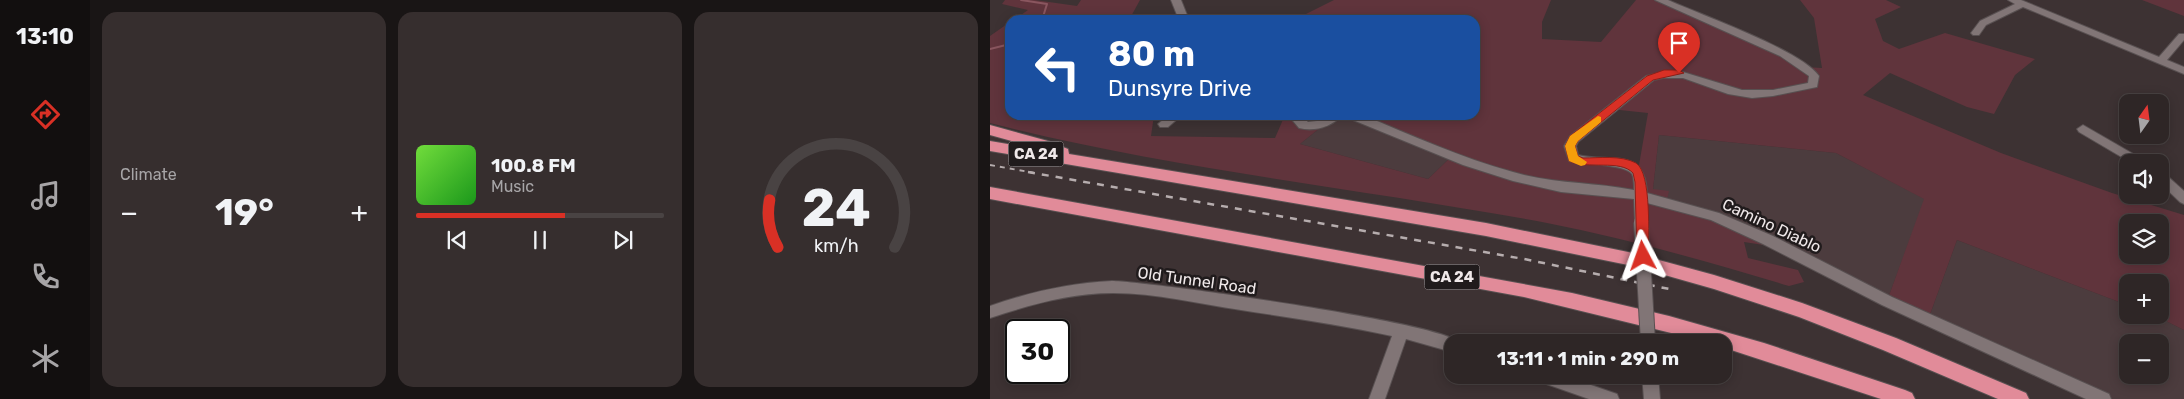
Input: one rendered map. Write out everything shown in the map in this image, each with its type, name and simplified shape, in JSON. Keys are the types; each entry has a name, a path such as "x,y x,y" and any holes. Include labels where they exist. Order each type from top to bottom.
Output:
{"highway":[{"path":"990,130 1043,144 1082,162"},
{"name":"CA 24","path":"990,146 1512,234 1653,265 1731,287 1828,319 1916,354 2019,399"},
{"name":"CA 24","path":"990,193 1499,285 1601,306 1745,345 1905,399"}],"street":[{"path":"1176,0 1181,15"},
{"path":"1648,334 1638,172 1633,166 1621,162 1581,162 1573,158 1570,146 1574,138 1650,78 1664,73 1679,73 1732,92 1749,94 1813,85 1814,76 1809,70 1784,54 1660,0"},
{"path":"2013,0 2184,71"},
{"path":"1976,32 1984,23 2023,4"},
{"path":"2161,61 2182,36"},
{"path":"1164,124 1169,120"},
{"path":"1298,120 1303,125 1312,126 1328,120"},
{"name":"Camino Diablo","path":"1364,120 1467,162 1513,177 1561,187 1639,196 1714,216 1753,232 1886,302 2103,399"},
{"path":"2083,129 2125,154"},
{"path":"2169,184 2184,198"},
{"name":"Old Tunnel Road","path":"990,312 1028,300 1072,291 1133,288 1401,330 1444,343"},
{"path":"1377,399 1401,330"},
{"path":"1567,384 1611,399"},
{"path":"1651,384 1652,399"}],"shaded area":[{"path":"1005,0 1035,0 1077,6 1081,0 1140,0 1132,15 1021,15 1028,10 1002,4"},
{"path":"1334,0 1551,0 1542,22 1542,39 1601,42 1636,0 1660,0 1804,67 1822,68 1814,18 1800,0 1886,0 1901,7 1875,19 1883,41 1899,49 1945,33 2035,59 2015,75 1994,114 1967,107 1890,73 1863,95 2001,153 2119,195 2119,204 2148,204 2184,215 2184,330 2169,322 2169,274 2119,274 2119,302 1957,240 1928,320 1887,301 1924,199 1836,153 1659,135 1653,189 1669,191 1666,203 1784,248 1744,242 1748,258 1798,270 1804,282 1789,286 1608,236 1547,223 1128,154 990,123 990,36 1005,26 1005,120 1153,120 1151,136 1275,138 1283,120 1330,120 1300,144 1428,179 1452,156 1364,120 1480,120 1480,15 1304,15","holes":["1610,109 1648,113 1638,171 1573,158 1574,139"]},
{"path":"2142,0 2184,0 2184,16"},
{"path":"1330,120 1364,120 1452,156 1428,179 1300,144"},
{"path":"1659,135 1836,153 1925,199 1887,301 1768,240 1666,203 1653,189"},
{"path":"1957,240 2119,302 2119,324 2169,322 2184,330 2184,399 2103,399 1928,320"}],"waterway":[{"path":"1021,0 1047,4 1044,15"},
{"path":"990,49 1005,45"}],"railway":[{"path":"990,165 1035,173"},
{"path":"1028,172 1524,259 1674,290"}],"slow traffic":[{"path":"1581,162 1573,158 1570,146 1574,138 1598,120"}],"route":[{"path":"1643,256 1638,172 1633,166 1621,162 1581,162 1573,158 1570,146 1574,138 1650,78 1664,73 1679,73"}]}
